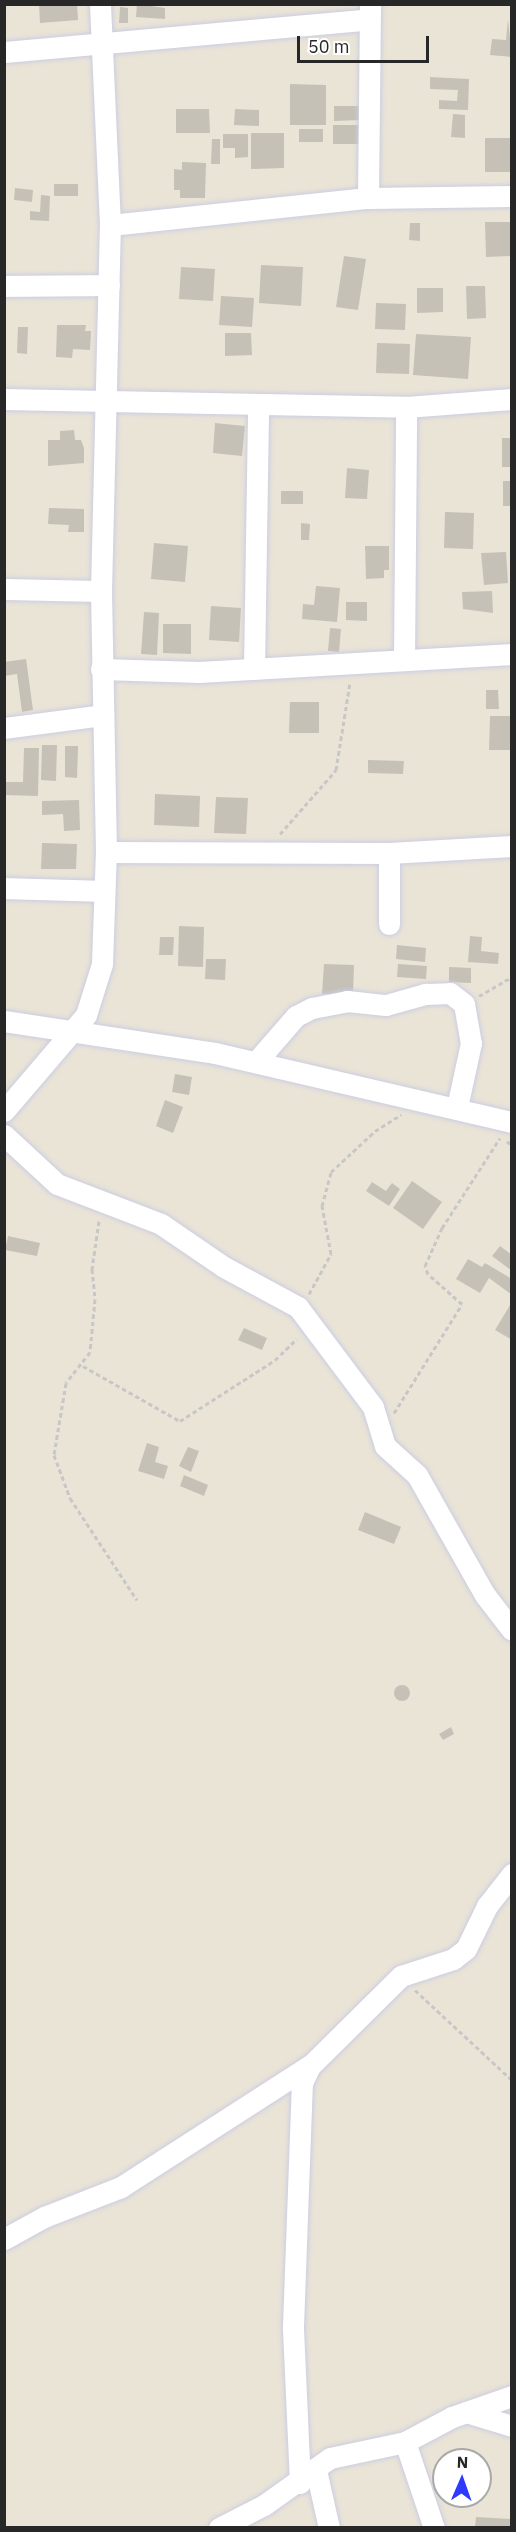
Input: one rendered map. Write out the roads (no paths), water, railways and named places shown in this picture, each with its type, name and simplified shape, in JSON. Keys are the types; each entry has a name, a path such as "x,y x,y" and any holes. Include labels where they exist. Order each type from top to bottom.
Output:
{"street":[{"path":"4,1111 74,1032 99,983 106,852 101,591 110,225 100,4"},
{"path":"4,52 368,12 368,198"},
{"path":"110,225 368,198 512,196"},
{"path":"4,286 109,285"},
{"path":"4,399 105,398 406,407 512,399"},
{"path":"254,669 258,404"},
{"path":"404,660 406,407"},
{"path":"4,590 101,591"},
{"path":"101,669 254,669 512,654"},
{"path":"4,728 103,715"},
{"path":"106,852 389,853 512,846"},
{"path":"389,853 389,924"},
{"path":"4,888 104,891"},
{"path":"256,1062 296,1016 322,1005 347,1001 392,1004 443,992 464,1004 471,1058 457,1107"},
{"path":"4,1021 171,1044 427,1100 512,1122"},
{"path":"4,1135 40,1164 54,1182 99,1204 161,1224 224,1267 297,1307 312,1322 373,1407 385,1446 417,1475 485,1595 512,1630"},
{"path":"4,2239 44,2217 121,2187 310,2066 401,1976 453,1959 466,1949 487,1906 512,1874"},
{"path":"310,2066 298,2094 293,2326 308,2476 329,2528"},
{"path":"219,2528 308,2476 330,2458 405,2442 466,2412 512,2396"},
{"path":"466,2412 512,2426"},
{"path":"405,2442 434,2528"}]}
